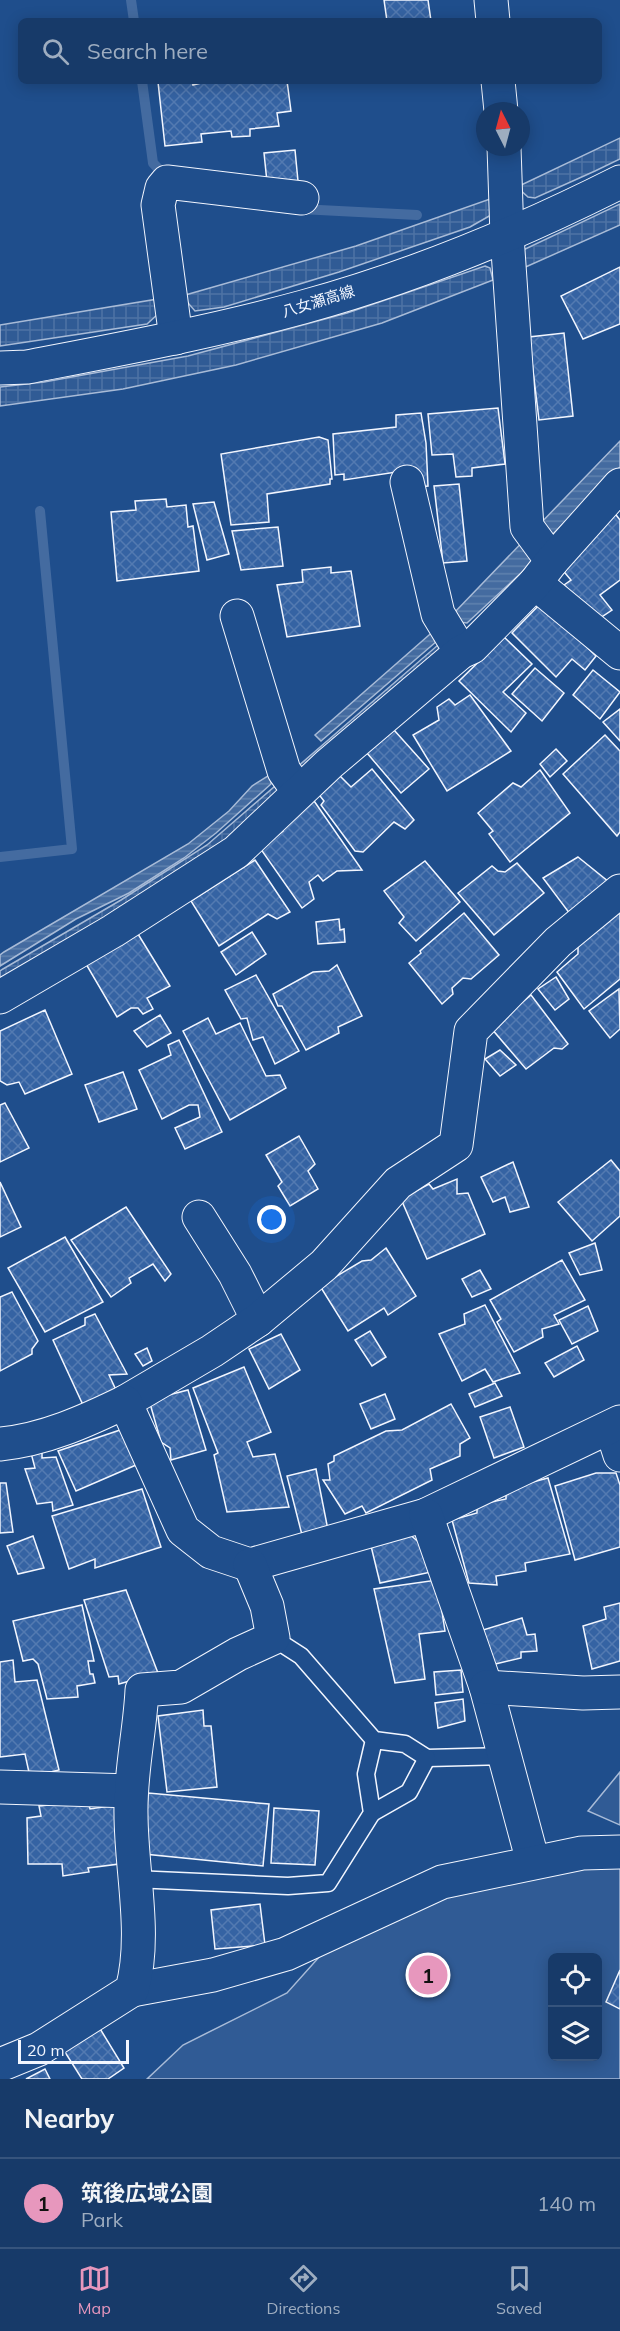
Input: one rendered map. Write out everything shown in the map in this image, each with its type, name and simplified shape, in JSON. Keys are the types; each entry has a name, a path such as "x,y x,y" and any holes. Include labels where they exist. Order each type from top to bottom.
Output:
{"street":[{"path":"491,0 493,18"},
{"path":"498,84 500,102"},
{"path":"504,156 507,236 527,527 543,572 620,653"},
{"path":"176,338 158,205 162,188 167,182 302,198"},
{"name":"八女瀬高線","path":"0,368 27,367 176,338 306,306 440,262 507,236 620,182"},
{"path":"407,482 438,614 461,652"},
{"path":"0,997 113,931 236,852 299,792 461,652 472,647 543,572 620,485"},
{"path":"237,616 284,771 299,792"},
{"path":"0,1444 23,1442 75,1425 126,1402 212,1351 258,1320 324,1265 398,1183 456,1145 471,1031 558,942 620,891"},
{"path":"199,1216 235,1274 258,1320"},
{"path":"126,1402 183,1530 211,1552 250,1565 426,1515 617,1435"},
{"path":"426,1515 486,1687 507,1756 533,1862"},
{"path":"132,1990 136,1974 137,1943 131,1791 132,1770 140,1734 142,1690 181,1687 238,1654 273,1638 267,1606 250,1565"},
{"path":"486,1687 583,1693 620,1692"},
{"path":"0,1787 131,1791"},
{"path":"0,2065 39,2049 132,1990 213,1975 286,1954 442,1882 582,1853 620,1852"}],"lane":[{"path":"273,1638 302,1656 374,1740 405,1744 427,1758 507,1756"},
{"path":"372,1813 366,1774 374,1740"},
{"path":"134,1879 288,1886 328,1883 372,1813 409,1792 427,1758"}],"shaded area":[{"path":"620,138 620,159 595,171 535,198 528,197 517,187"},
{"path":"490,199 491,215 470,227 339,272 224,307 195,311 182,296 356,246"},
{"path":"620,204 620,225 521,269 521,251"},
{"path":"485,266 490,268 493,280 382,323 236,365 123,389 0,406 0,387 44,382 188,356 347,313"},
{"path":"158,299 158,314 147,324 0,346 0,325"},
{"path":"620,441 620,467 554,533 534,561 467,623 459,622 321,741 315,735 453,614"},
{"path":"535,563 536,572 216,852 0,986 0,971 121,900 207,845 438,645 466,629"},
{"path":"271,774 271,784 184,858 129,893 76,919 0,966 0,955 4,952 188,844 229,811 252,786"},
{"path":"620,1772 620,1825 588,1811"},
{"path":"620,1860 620,2079 147,2079 183,2045 287,1993 320,1956 434,1898"}],"building":[{"path":"384,0 428,0 431,18 387,18"},
{"path":"158,84 287,84 291,111 277,113 279,126 250,129 250,136 232,137 231,131 201,134 202,142 165,146"},
{"path":"295,150 298,181 267,182 264,153"},
{"path":"620,267 620,324 583,339 561,296"},
{"path":"564,333 573,416 539,420 529,337"},
{"path":"498,408 505,464 472,468 472,476 456,477 453,454 432,455 428,414"},
{"path":"421,413 426,443 428,486 419,487 403,471 344,480 344,474 335,475 333,434 396,427 396,415"},
{"path":"319,437 328,440 332,479 330,479 330,484 267,494 269,522 231,525 221,454"},
{"path":"459,484 467,561 443,563 434,486"},
{"path":"166,499 167,507 186,505 188,527 193,526 199,571 117,581 111,512 136,510 135,501"},
{"path":"214,502 229,554 207,560 193,504"},
{"path":"613,511 620,520 620,580 600,595 612,610 597,620 564,585 571,580 560,567"},
{"path":"278,527 283,566 241,570 232,531"},
{"path":"331,567 331,573 351,571 360,626 287,637 277,585 303,582 302,570"},
{"path":"541,603 596,656 585,670 572,659 556,677 512,633"},
{"path":"504,637 532,664 503,692 526,713 511,732 459,681"},
{"path":"535,668 564,693 542,721 512,694"},
{"path":"593,670 620,692 600,719 573,695"},
{"path":"470,695 511,751 447,791 413,735 439,720 437,707 449,699 455,705"},
{"path":"620,709 620,741 603,722"},
{"path":"394,730 429,769 401,793 367,753"},
{"path":"605,735 620,751 620,832 617,836 563,774"},
{"path":"556,749 567,761 550,777 540,764"},
{"path":"372,769 414,820 405,829 394,822 363,852 355,851 321,805 324,801 317,792 339,775 351,787"},
{"path":"540,770 570,813 510,862 489,834 493,831 478,813 513,783 521,787"},
{"path":"312,798 362,870 337,871 323,881 318,875 309,882 314,899 302,908 260,848 283,831 283,825"},
{"path":"578,857 609,882 570,914 543,878"},
{"path":"255,860 290,912 277,919 268,914 219,946 191,901"},
{"path":"425,861 460,902 416,941 399,923 404,917 384,891"},
{"path":"517,863 544,893 494,935 458,893 492,866 498,871 505,872"},
{"path":"620,910 620,979 584,1009 557,972 578,954 578,946"},
{"path":"464,913 499,955 471,979 463,978 452,988 453,994 442,1004 409,963"},
{"path":"339,919 340,930 344,929 345,942 318,944 316,922"},
{"path":"252,932 266,954 236,975 221,952"},
{"path":"138,934 170,986 147,998 153,1009 143,1014 138,1008 131,1008 117,1017 86,964"},
{"path":"337,965 362,1016 338,1027 339,1033 306,1050 273,994 313,972 329,971"},
{"path":"256,975 299,1051 275,1064 263,1037 253,1040 247,1018 241,1019 225,990"},
{"path":"556,977 569,999 555,1010 538,989"},
{"path":"619,989 620,1029 610,1038 589,1011"},
{"path":"531,995 568,1044 562,1049 554,1048 526,1069 491,1028"},
{"path":"45,1010 72,1074 25,1094 19,1082 7,1085 0,1081 0,1031"},
{"path":"160,1015 171,1033 147,1047 134,1031"},
{"path":"208,1018 216,1034 240,1023 266,1076 280,1075 286,1088 230,1120 183,1031"},
{"path":"179,1040 222,1132 185,1149 175,1128 200,1117 198,1105 189,1105 162,1119 139,1070 171,1055 168,1045"},
{"path":"500,1050 516,1065 500,1076 485,1059"},
{"path":"123,1072 137,1109 99,1122 85,1085"},
{"path":"5,1103 29,1148 0,1162 0,1105"},
{"path":"299,1136 315,1164 308,1171 318,1189 290,1206 278,1186 282,1182 266,1155"},
{"path":"611,1160 620,1171 620,1216 592,1241 558,1202"},
{"path":"513,1162 529,1207 510,1212 505,1197 493,1202 481,1177"},
{"path":"457,1179 457,1194 468,1193 485,1234 427,1259 401,1199 429,1184 433,1189"},
{"path":"0,1182 21,1227 0,1237"},
{"path":"126,1207 171,1274 165,1281 153,1264 129,1278 131,1283 111,1297 71,1240"},
{"path":"65,1237 103,1302 45,1332 8,1268"},
{"path":"595,1243 602,1270 580,1275 569,1253"},
{"path":"386,1248 416,1296 388,1315 384,1308 348,1331 320,1286 362,1261 371,1260"},
{"path":"562,1260 585,1300 554,1315 559,1324 542,1329 543,1337 514,1352 497,1322 501,1319 490,1300"},
{"path":"480,1270 491,1289 472,1297 462,1279"},
{"path":"12,1292 38,1341 32,1349 32,1354 0,1371 0,1297"},
{"path":"485,1305 520,1373 493,1382 485,1369 462,1381 439,1334 465,1324 464,1314"},
{"path":"588,1306 598,1331 572,1344 559,1320"},
{"path":"95,1314 127,1374 109,1375 116,1390 83,1405 53,1340 85,1325 85,1318"},
{"path":"370,1331 386,1357 372,1366 355,1340"},
{"path":"281,1334 300,1370 269,1389 249,1349"},
{"path":"577,1346 584,1360 554,1377 545,1363"},
{"path":"147,1348 152,1361 143,1366 135,1354"},
{"path":"244,1367 271,1432 247,1442 253,1457 275,1454 289,1507 227,1512 214,1455 218,1453 193,1388"},
{"path":"495,1383 502,1396 475,1407 469,1394"},
{"path":"188,1390 206,1450 171,1460 170,1448 161,1442 149,1400"},
{"path":"385,1394 395,1419 371,1429 360,1404"},
{"path":"451,1404 470,1438 460,1444 460,1456 430,1469 432,1480 366,1513 362,1506 345,1514 323,1480 330,1480 328,1464 334,1461 334,1456 386,1431 402,1430"},
{"path":"510,1407 524,1447 494,1458 480,1417"},
{"path":"123,1429 136,1465 76,1491 58,1451"},
{"path":"42,1452 42,1458 56,1457 73,1505 53,1511 52,1502 37,1504 25,1469 35,1468 31,1453"},
{"path":"316,1469 328,1530 302,1535 287,1476"},
{"path":"596,1473 616,1473 620,1485 620,1547 575,1560 555,1486"},
{"path":"548,1478 570,1554 525,1563 526,1571 496,1576 497,1585 469,1583 452,1520 477,1513 477,1505 506,1499 506,1489"},
{"path":"0,1483 6,1483 13,1532 0,1533"},
{"path":"142,1489 161,1547 95,1568 95,1559 69,1569 52,1516"},
{"path":"408,1533 422,1545 431,1572 380,1583 371,1546"},
{"path":"33,1536 44,1568 18,1574 7,1546"},
{"path":"437,1580 445,1631 419,1634 425,1679 395,1683 374,1589"},
{"path":"126,1590 158,1673 119,1684 118,1676 109,1677 84,1600"},
{"path":"620,1603 620,1661 592,1669 583,1626 606,1619 604,1607"},
{"path":"82,1605 94,1661 88,1661 90,1674 93,1674 95,1683 77,1686 78,1697 47,1699 38,1664 33,1659 23,1661 13,1621"},
{"path":"522,1618 527,1635 535,1634 537,1651 521,1652 521,1658 491,1665 483,1630"},
{"path":"13,1660 15,1682 37,1680 59,1770 30,1777 25,1754 0,1757 0,1662"},
{"path":"461,1670 463,1692 436,1695 434,1672"},
{"path":"463,1699 465,1721 438,1728 435,1703"},
{"path":"203,1710 204,1726 211,1726 217,1787 167,1792 158,1716"},
{"path":"148,1793 269,1804 263,1866 144,1854"},
{"path":"88,1801 90,1809 116,1805 119,1864 88,1868 89,1872 63,1876 62,1864 28,1864 27,1818 41,1816 39,1806"},
{"path":"274,1808 319,1811 315,1865 271,1863"},
{"path":"260,1904 265,1945 215,1949 211,1910"},
{"path":"620,1970 620,2009 606,2002"},
{"path":"99,2027 124,2068 108,2079 82,2079 63,2049"},
{"path":"45,2069 50,2079 26,2079"}],"waterway":[{"path":"131,0 134,18"},
{"path":"142,84 153,163 168,179"},
{"path":"300,209 417,215"},
{"path":"0,857 72,849 40,511"}],"place":[{"name":"筑後広域公園","path":"428,1975"}]}
